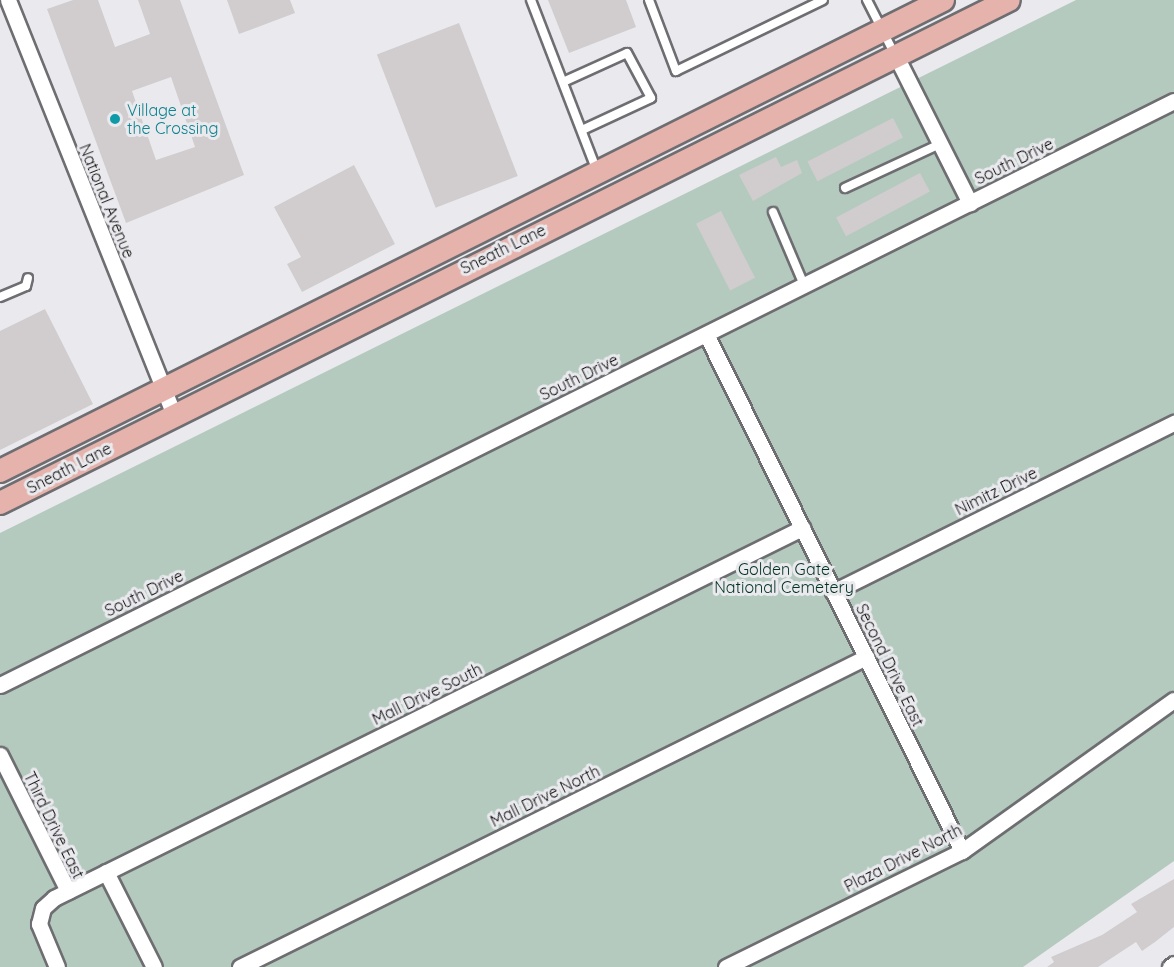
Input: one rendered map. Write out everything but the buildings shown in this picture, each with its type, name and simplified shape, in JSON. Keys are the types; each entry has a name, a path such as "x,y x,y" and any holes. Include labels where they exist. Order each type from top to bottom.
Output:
{"main road":[{"name":"Sneath Lane","path":"0,471 599,175 943,0"},
{"name":"Sneath Lane","path":"0,503 1009,0"}],"street":[{"name":"National Avenue","path":"8,0 174,415"},
{"path":"896,56 970,203"},
{"name":"South Drive","path":"0,685 1174,101"},
{"name":"Second Drive East","path":"706,334 962,851"},
{"name":"Nimitz Drive","path":"833,592 1174,423"},
{"name":"Mall Drive South","path":"68,891 802,528"},
{"name":"Mall Drive North","path":"240,967 866,657"},
{"name":"Plaza Drive North","path":"726,967 962,851 1174,700"},
{"name":"Third Drive East","path":"0,755 68,891 48,903 40,915 40,932 57,967"},
{"path":"106,872 154,967"},
{"path":"1170,967 1174,964"}],"lane":[{"path":"531,0 599,175"},
{"path":"649,0 676,71 809,3 823,0"},
{"path":"867,0 880,32 896,56"},
{"path":"563,82 627,53 651,98 582,130"},
{"path":"845,188 940,144"},
{"path":"773,212 804,285"},
{"path":"0,297 26,286 28,278"}],"green space":[{"name":"Golden Gate National Cemetery","path":"1076,0 1174,0 1174,861 1023,967 0,967 0,533"}],"place":[{"name":"Village at the Crossing","path":"115,119"}]}
